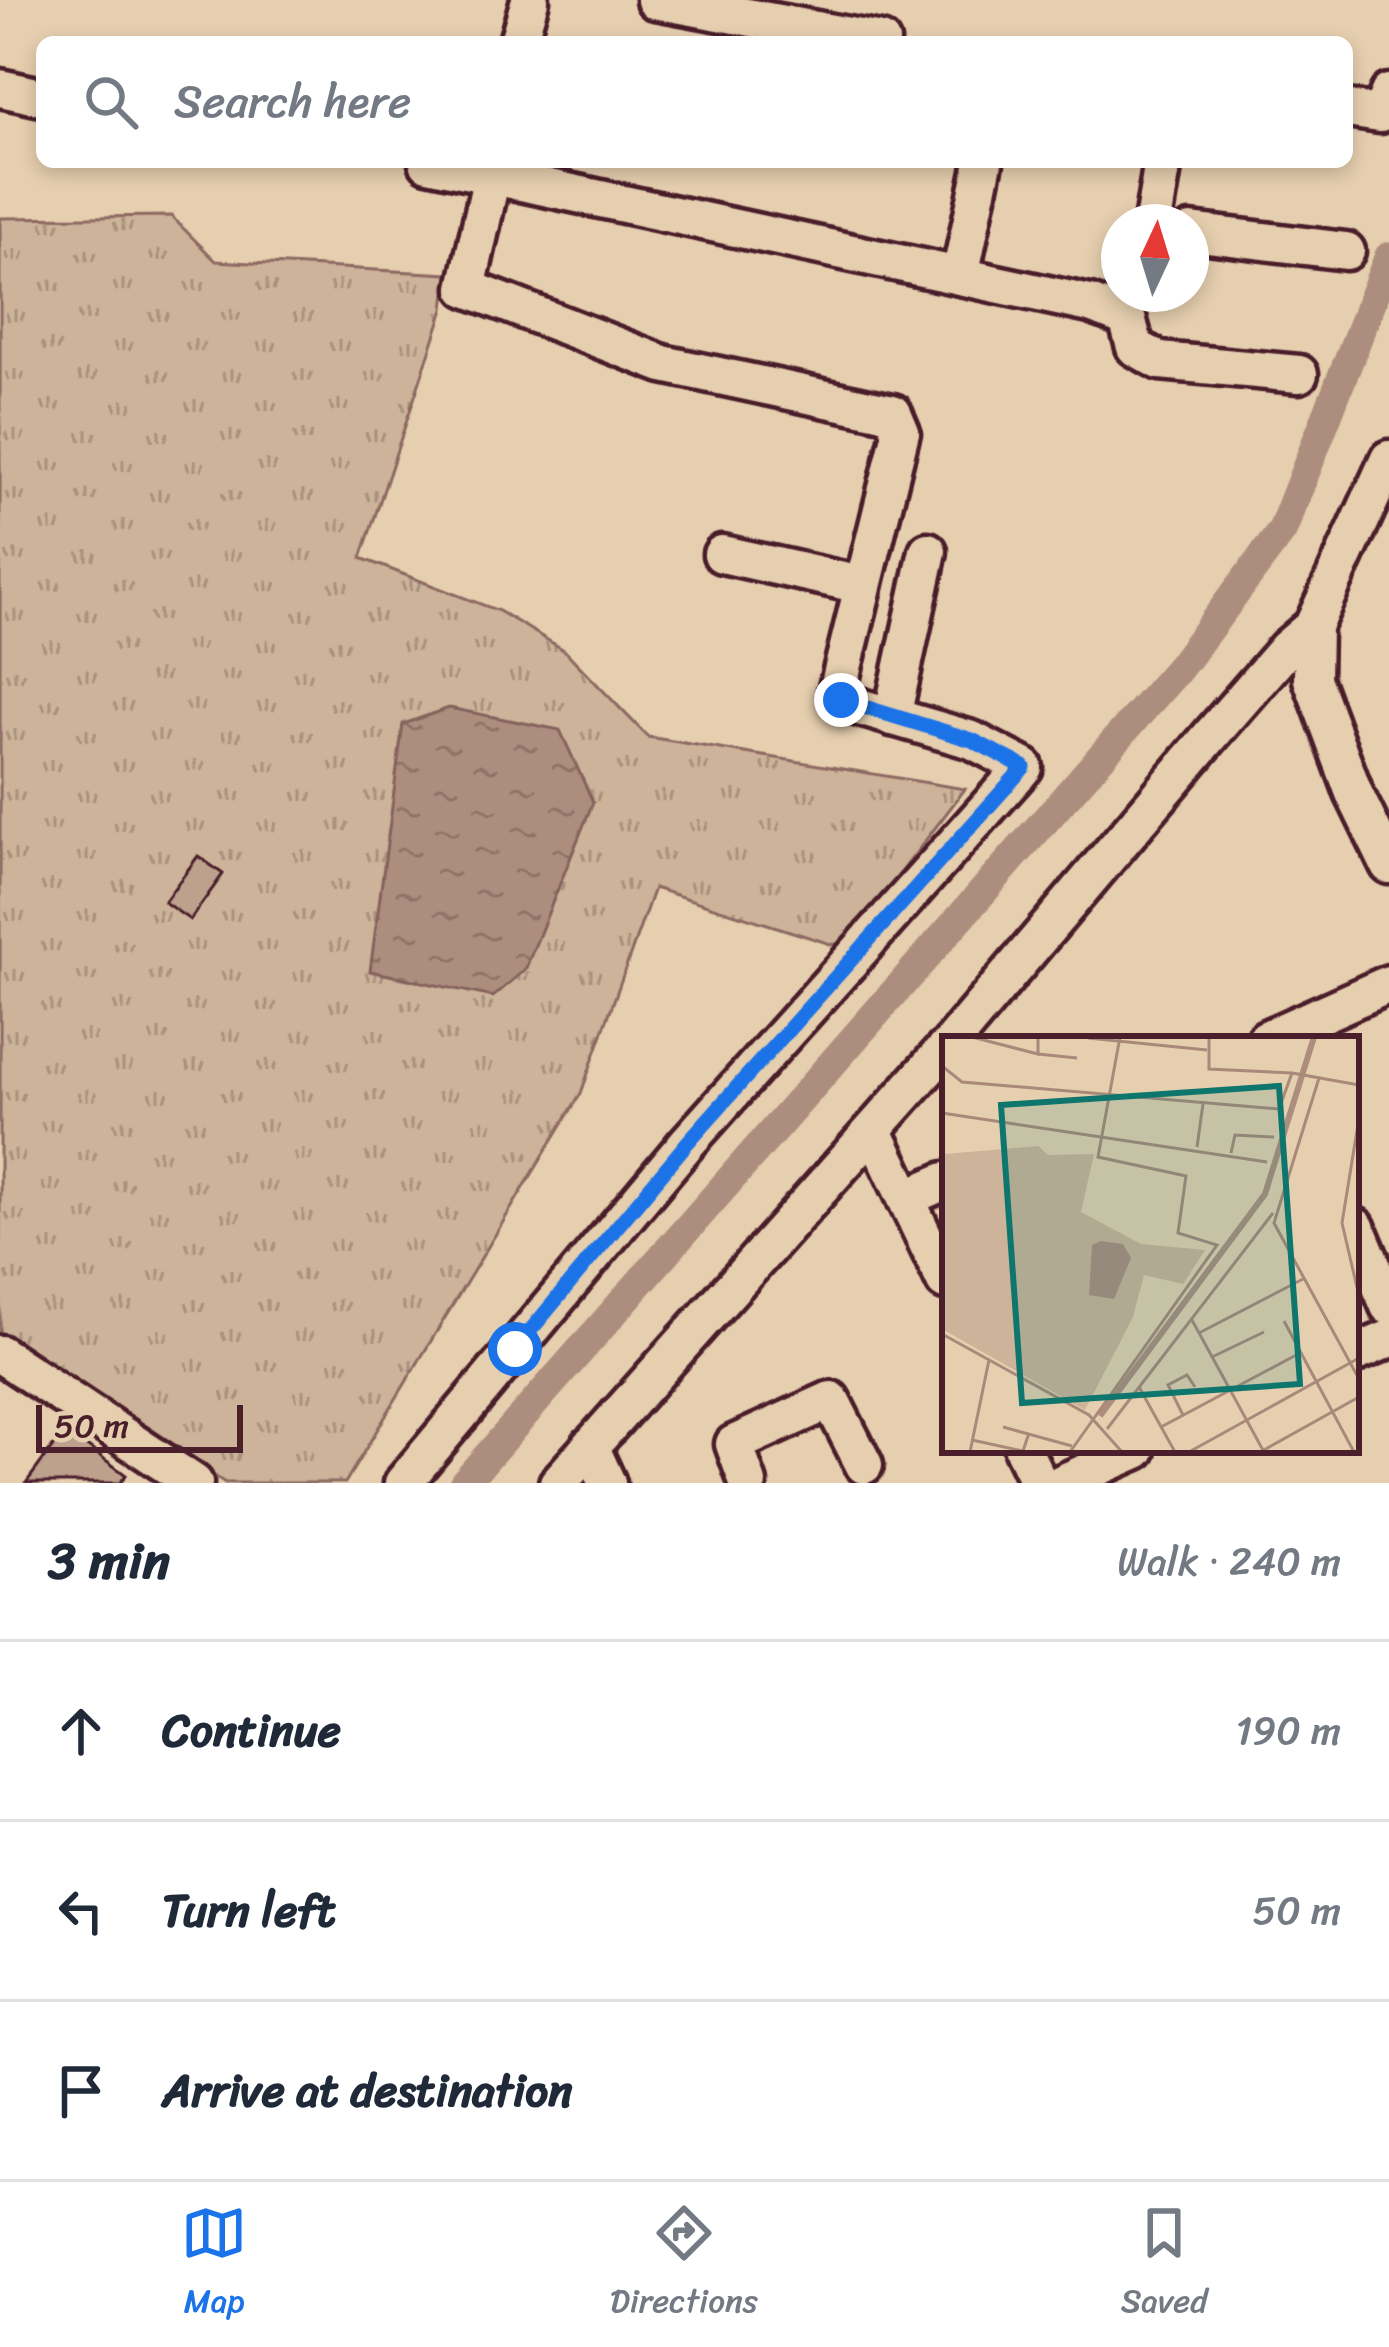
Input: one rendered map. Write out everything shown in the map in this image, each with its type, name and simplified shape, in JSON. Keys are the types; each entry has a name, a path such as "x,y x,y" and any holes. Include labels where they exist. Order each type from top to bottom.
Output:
{"street":[{"path":"520,36 530,0"},
{"path":"656,0 849,36"},
{"path":"0,88 36,96"},
{"path":"1353,110 1380,114 1389,93"},
{"path":"403,1483 687,1143 1024,767 995,748 849,704 837,692 901,432 893,413 663,364 467,288 494,168"},
{"path":"498,168 1101,305"},
{"path":"960,276 983,168"},
{"path":"1156,204 1162,168"},
{"path":"1209,234 1346,251"},
{"path":"1133,312 1136,347 1146,357 1299,374"},
{"path":"957,1036 1226,717 1313,626 1389,459"},
{"path":"892,717 928,551"},
{"path":"722,554 860,585"},
{"path":"1313,626 1312,679 1354,793 1389,865"},
{"path":"1273,1036 1389,984"},
{"path":"558,1483 942,1052"},
{"path":"874,1131 942,1274"},
{"path":"907,1198 942,1182"},
{"path":"1359,1234 1389,1306"},
{"path":"1359,1353 1389,1339"},
{"path":"0,1354 194,1483"},
{"path":"748,1483 734,1444 832,1400 864,1465"},
{"path":"590,1447 607,1483"},
{"path":"1025,1453 1039,1483"},
{"path":"1062,1483 1130,1453"}],"green space":[{"path":"171,216 216,261 448,274 444,309 361,558 499,611 564,650 648,737 965,789 843,948 654,888 581,1093 345,1483 225,1483 0,1333 0,218"}],"water":[{"path":"449,708 560,730 593,802 525,970 493,997 370,971 403,724"}],"building":[{"path":"198,856 223,874 190,920 164,902"},
{"path":"65,1430 126,1475 120,1483 26,1483"}],"waterway":[{"path":"464,1483 1179,668 1282,531 1389,257"}],"route":[{"path":"515,1349 687,1143 1024,767 995,748 841,700"}]}
